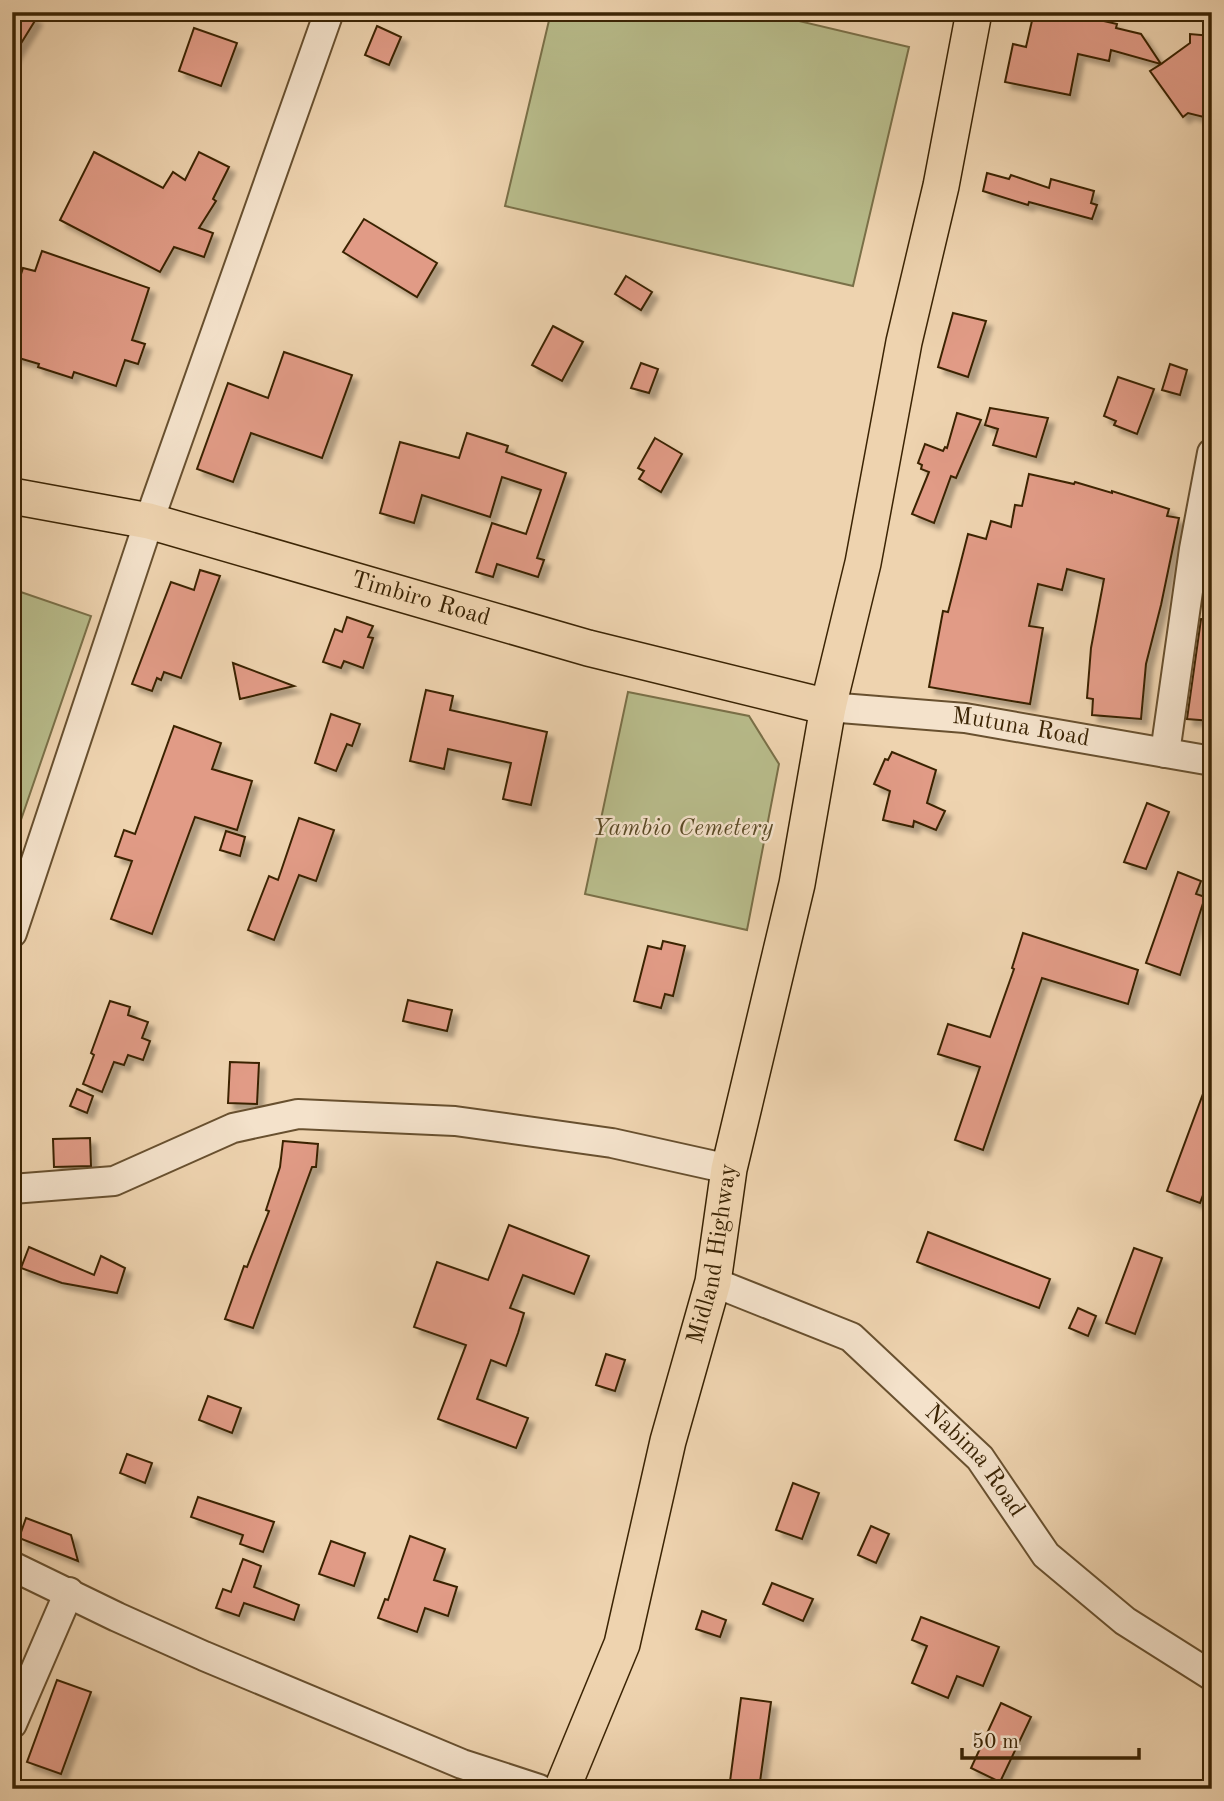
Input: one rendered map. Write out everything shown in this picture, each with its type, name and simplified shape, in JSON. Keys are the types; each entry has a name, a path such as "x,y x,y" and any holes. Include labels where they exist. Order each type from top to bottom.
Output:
{"main road":[{"name":"Midland Highway","path":"562,1789 622,1644 668,1441 713,1282 729,1169 797,884 828,707 863,563 904,342 941,186 974,12"},
{"name":"Timbiro Road","path":"12,496 149,521 588,648 828,707"}],"street":[{"path":"12,933 149,521 329,12"},
{"path":"1166,753 1194,549 1212,453"},
{"name":"Mutuna Road","path":"828,707 965,718 1212,761"},
{"path":"12,1189 114,1181 233,1128 298,1114 455,1121 612,1143 729,1169"},
{"name":"Nabima Road","path":"713,1282 850,1337 981,1458 1046,1555 1125,1621 1212,1676"},
{"path":"12,1566 204,1656 462,1763 539,1789"},
{"path":"12,1724 69,1592"}],"green space":[{"path":"551,12 761,12 909,47 853,286 505,206"},
{"path":"12,589 91,616 12,846"},
{"name":"Yambio Cemetery","path":"628,692 749,716 779,764 747,930 585,894"}],"building":[{"path":"12,12 25,12 36,19 12,58"},
{"path":"1034,12 1064,12 1117,24 1116,28 1141,34 1161,64 1111,50 1109,61 1078,54 1070,95 1005,82 1013,44 1026,47"},
{"path":"377,26 401,37 389,65 365,55"},
{"path":"194,28 237,43 221,86 179,71"},
{"path":"1190,34 1212,36 1212,119 1188,113 1183,117 1150,71 1190,43"},
{"path":"94,152 163,188 173,172 185,180 199,152 229,167 213,199 216,201 199,228 213,233 204,257 174,247 160,272 60,220"},
{"path":"987,173 1009,179 1011,175 1049,188 1051,179 1094,191 1091,203 1097,205 1092,219 1029,202 1028,205 983,191"},
{"path":"364,219 437,263 417,297 343,252"},
{"path":"42,251 149,288 132,340 145,344 138,364 125,360 116,386 74,372 72,378 12,356 12,302 23,268 35,271"},
{"path":"626,276 652,292 641,310 615,294"},
{"path":"953,313 986,321 968,377 938,367"},
{"path":"553,326 583,342 562,381 532,365"},
{"path":"284,352 352,375 322,458 251,433 233,482 197,469 228,383 268,398"},
{"path":"641,363 658,369 649,393 631,388"},
{"path":"1170,364 1187,370 1180,395 1162,390"},
{"path":"1118,377 1154,389 1137,434 1114,425 1116,421 1104,416"},
{"path":"990,408 1048,418 1036,457 993,445 998,429 985,425"},
{"path":"957,413 981,420 956,478 951,476 934,523 912,514 929,472 921,469 922,465 918,463 925,444 943,451 947,448"},
{"path":"467,433 508,446 506,452 566,473 537,558 544,560 538,577 497,564 493,577 476,572 492,523 526,534 541,490 502,477 490,517 422,495 414,523 380,513 400,442 459,458"},
{"path":"655,438 682,454 661,492 639,479 644,471 638,468"},
{"path":"1029,474 1112,491 1169,509 1167,516 1179,518 1146,664 1141,719 1092,715 1093,699 1087,698 1091,648 1104,579 1067,569 1062,590 1038,584 1029,626 1043,628 1030,704 929,687 943,611 948,612 968,534 986,539 991,521 1011,527 1015,505 1022,506"},
{"path":"200,570 220,576 181,678 164,672 161,680 157,678 152,691 132,684 171,582 194,590"},
{"path":"347,617 373,626 368,637 373,638 363,668 344,661 341,668 323,662 335,629 342,632"},
{"path":"1201,619 1212,620 1212,721 1187,719"},
{"path":"233,663 294,686 240,699"},
{"path":"426,690 453,696 450,710 547,732 531,805 503,799 511,763 448,749 444,769 410,761"},
{"path":"331,714 360,724 352,746 347,744 336,771 315,763"},
{"path":"174,726 221,743 212,769 252,781 237,830 195,817 152,934 111,919 132,861 115,856 124,830 135,834"},
{"path":"892,752 936,770 927,803 945,811 936,830 914,821 913,827 883,820 890,791 874,784 885,759 888,760"},
{"path":"1147,803 1169,812 1146,869 1124,862"},
{"path":"299,818 334,830 316,881 299,875 274,940 248,930 269,876 278,880"},
{"path":"226,831 245,837 240,856 220,850"},
{"path":"1178,872 1201,881 1196,894 1205,897 1180,975 1146,963"},
{"path":"1023,933 1138,970 1128,1004 1042,978 983,1150 955,1140 980,1067 938,1054 948,1024 990,1037 1014,969 1012,968"},
{"path":"663,941 685,946 673,996 665,994 661,1008 634,1001 648,946 661,949"},
{"path":"408,1000 452,1010 447,1031 403,1021"},
{"path":"110,1001 130,1007 128,1015 148,1022 142,1038 150,1041 143,1060 128,1055 124,1065 114,1062 102,1092 83,1084"},
{"path":"230,1062 259,1063 257,1104 228,1103"},
{"path":"1210,1075 1212,1171 1200,1203 1167,1191"},
{"path":"77,1089 93,1096 87,1113 70,1106"},
{"path":"90,1138 91,1166 54,1167 53,1139"},
{"path":"283,1141 318,1144 316,1167 312,1167 253,1328 225,1319 244,1266 247,1267 269,1211 266,1210 280,1167"},
{"path":"509,1225 589,1256 574,1294 523,1275 510,1308 524,1313 518,1333 506,1366 491,1360 477,1399 528,1418 516,1448 438,1419 466,1345 414,1327 437,1262 488,1280"},
{"path":"928,1232 1050,1279 1039,1308 917,1262"},
{"path":"29,1247 94,1275 101,1256 125,1268 117,1293 62,1283 21,1268"},
{"path":"1134,1248 1162,1258 1135,1334 1106,1323"},
{"path":"1078,1308 1096,1316 1088,1336 1069,1328"},
{"path":"606,1354 625,1360 615,1391 596,1385"},
{"path":"208,1396 241,1408 232,1433 199,1420"},
{"path":"127,1454 152,1463 145,1483 120,1473"},
{"path":"793,1483 819,1493 802,1539 776,1530"},
{"path":"198,1497 274,1522 263,1552 240,1544 243,1535 191,1517"},
{"path":"26,1518 71,1535 78,1561 19,1538"},
{"path":"871,1526 889,1534 876,1563 858,1555"},
{"path":"410,1536 445,1549 434,1580 457,1587 448,1616 425,1608 417,1632 378,1618 385,1599 388,1600"},
{"path":"331,1541 365,1553 354,1586 319,1574"},
{"path":"243,1559 261,1566 254,1587 299,1605 294,1620 244,1603 239,1616 216,1608 223,1589 231,1592"},
{"path":"772,1583 813,1599 803,1621 763,1604"},
{"path":"702,1611 726,1620 720,1637 696,1629"},
{"path":"921,1617 999,1647 983,1686 957,1676 948,1698 912,1683 927,1646 912,1640"},
{"path":"57,1680 91,1692 61,1774 27,1762"},
{"path":"741,1698 771,1702 759,1789 729,1789"},
{"path":"1001,1703 1031,1717 1000,1782 971,1768"}]}
